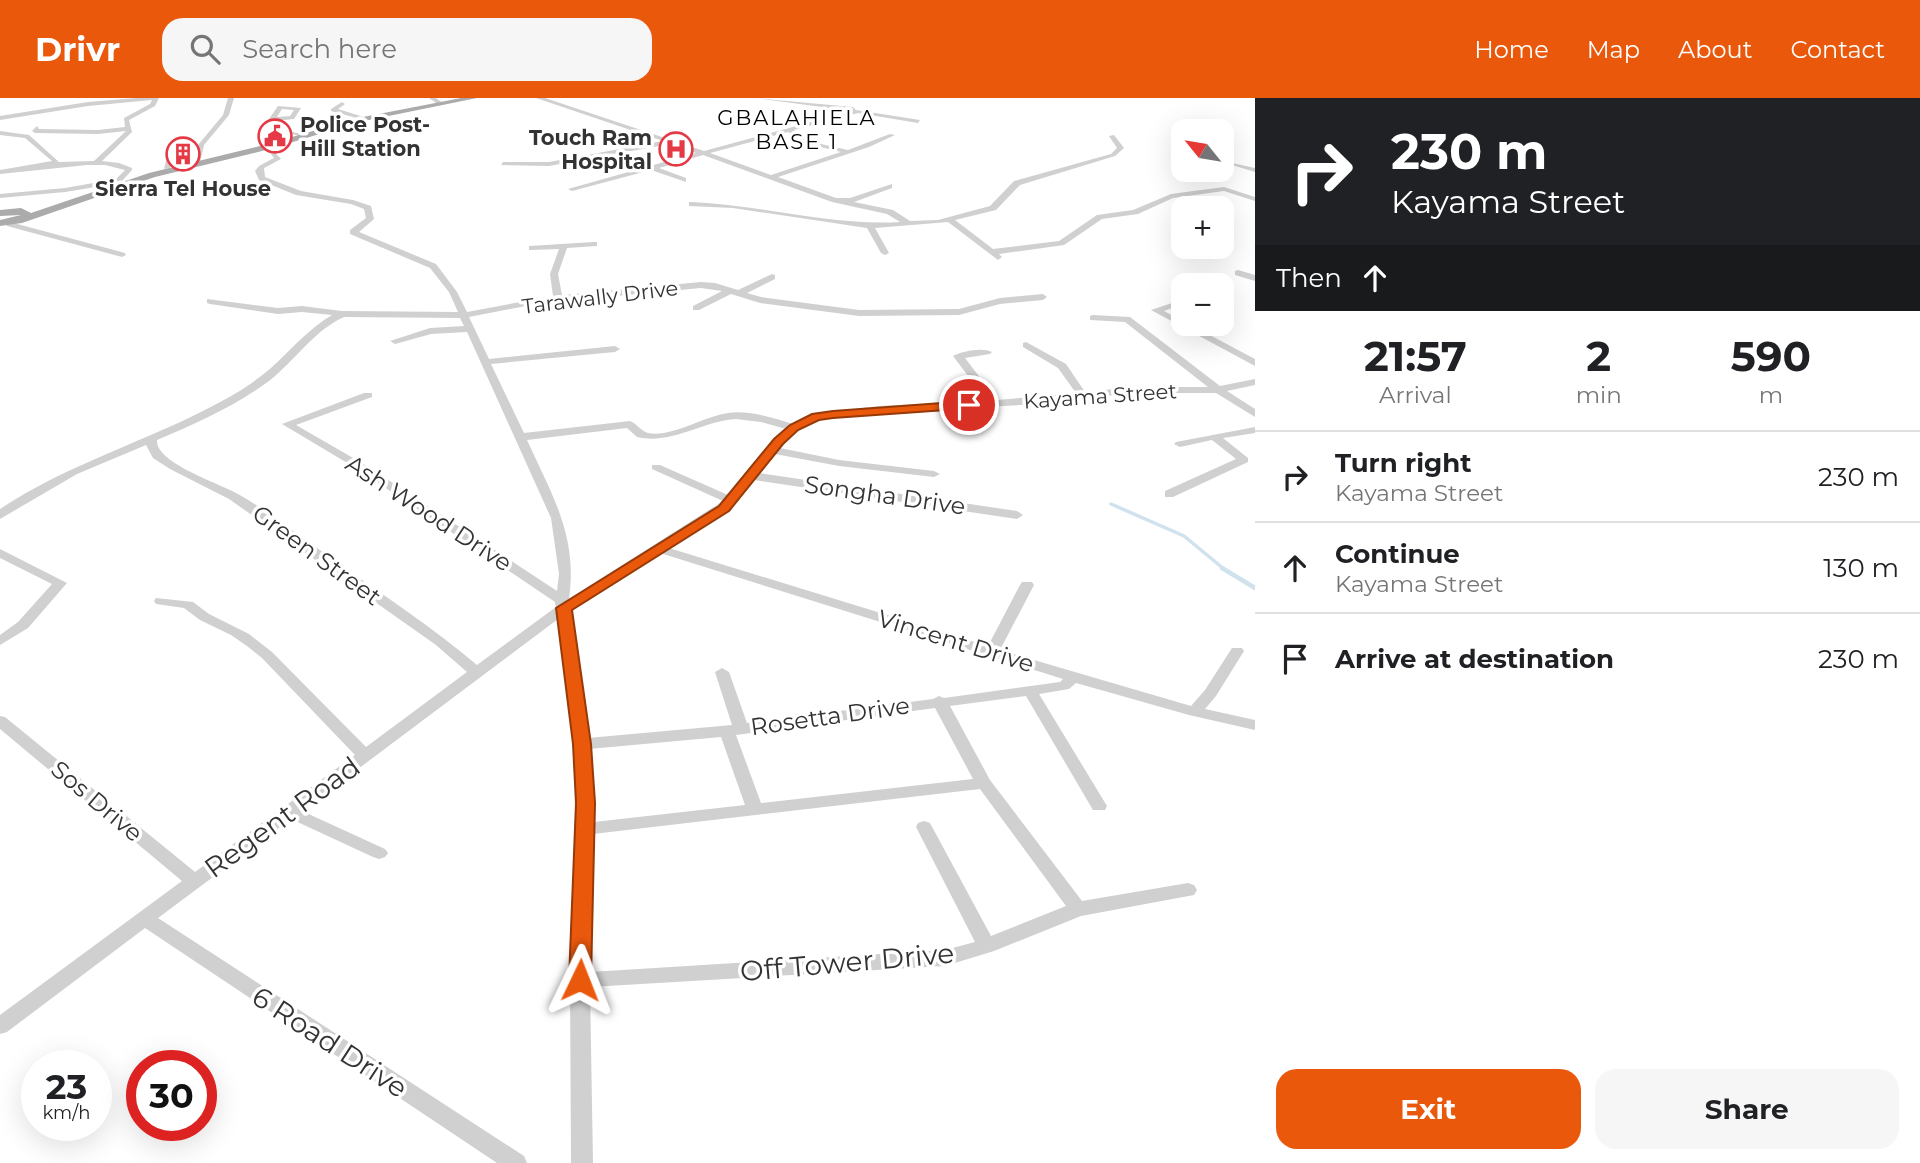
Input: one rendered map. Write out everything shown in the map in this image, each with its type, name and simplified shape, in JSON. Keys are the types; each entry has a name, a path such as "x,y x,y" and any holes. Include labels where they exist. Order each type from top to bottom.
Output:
{"main road":[{"path":"9,217 166,169 361,118 460,98"},
{"path":"437,101 473,98"},
{"path":"118,183 267,148 301,135"}],"street":[{"path":"0,118 88,104 156,98 153,105 127,119 127,129 130,132 95,163"},
{"path":"198,161 201,145 226,115 232,98"},
{"path":"539,98 844,201 890,212 909,224"},
{"path":"757,98 918,121"},
{"path":"806,103 816,98"},
{"path":"342,104 332,110 361,118"},
{"path":"6,110 15,116"},
{"path":"572,188 858,111"},
{"path":"272,119 271,130 301,135"},
{"path":"37,128 35,131 98,132 127,129"},
{"path":"788,129 810,143 848,152"},
{"path":"0,133 32,139 56,161 54,166"},
{"path":"772,177 892,135"},
{"path":"692,204 733,206 870,226 950,219 999,204 1017,183 1113,155 1121,148 1112,136"},
{"path":"503,164 549,164 670,141"},
{"path":"267,148 278,159 261,167 259,171 262,178 312,196 366,206 370,219 353,232 433,266 453,292 557,518 566,574 563,604 582,744 582,1163"},
{"path":"166,169 171,153"},
{"path":"0,172 95,163 130,169 118,183 0,196"},
{"path":"1234,164 1255,170"},
{"path":"649,166 683,180"},
{"path":"844,201 890,186"},
{"path":"993,252 1061,243 1100,217 1135,212 1171,196 1223,189 1255,199"},
{"path":"0,228 9,217 122,255"},
{"path":"950,219 1001,261"},
{"path":"870,226 886,253"},
{"path":"532,248 594,244"},
{"path":"558,298 554,274 564,246"},
{"path":"1238,273 1255,278"},
{"path":"696,309 772,277"},
{"name":"Tarawally Drive","path":"210,301 278,311 302,309 342,314 464,316 558,298 694,285 715,286 733,293 832,311 885,313 959,312 1000,301 1043,298"},
{"path":"1171,306 1156,310 1171,318"},
{"path":"0,515 32,492 79,467 151,443 252,387 297,352 328,321 342,314"},
{"path":"1093,318 1127,319 1218,390 1255,414"},
{"path":"395,341 430,331 470,329"},
{"path":"1205,336 1255,363"},
{"path":"1027,345 1062,366 1083,396"},
{"path":"484,362 615,349"},
{"path":"987,352 958,356 994,403"},
{"name":"Kayama Street","path":"563,604 659,549 728,505 771,450 794,428 816,417 1134,390 1218,390 1255,382"},
{"name":"Ash Wood Drive","path":"368,396 287,424 363,468 563,604"},
{"path":"521,437 630,424 641,435 655,437 715,418 736,415 794,428"},
{"path":"1180,444 1255,430"},
{"path":"1169,494 1244,460 1214,436"},
{"name":"Green Street","path":"151,443 157,456 233,496 264,517 441,642 477,673"},
{"path":"771,450 839,463 934,474"},
{"path":"656,467 728,505"},
{"name":"Songha Drive","path":"752,476 1017,515"},
{"name":"Vincent Drive","path":"659,549 1074,677 1253,727"},
{"path":"0,553 60,583 23,625 0,641"},
{"path":"992,652 1027,585"},
{"path":"161,601 188,605 197,615 217,622 252,643 267,655 366,757"},
{"name":"Regent Road","path":"0,1026 288,811 366,757 563,604"},
{"path":"1194,712 1211,693 1237,651"},
{"path":"722,672 755,810"},
{"name":"Rosetta Drive","path":"582,744 734,730 1030,691 1064,685 1074,677"},
{"path":"1030,691 1098,806"},
{"path":"939,701 984,783 1078,909"},
{"name":"Sos Drive","path":"0,721 194,881"},
{"path":"584,829 984,783"},
{"path":"288,811 379,853"},
{"path":"924,827 986,946"},
{"name":"Off Tower Drive","path":"580,980 945,958 986,946 1078,909 1188,890"},
{"name":"6 Road Drive","path":"145,919 516,1163"}],"waterway":[{"path":"1111,504 1184,536 1224,569"},
{"path":"1222,568 1255,588"}],"place":[{"name":"Police Post- Hill Station","path":"275,136"},
{"name":"Touch Ram Hospital","path":"676,149"},
{"name":"Sierra Tel House","path":"183,154"}],"district":[{"name":"GBALAHIELA BASE 1","path":"797,129"}],"route":[{"path":"580,980 586,803 578,706 564,608 724,509 771,450 794,428 816,417 877,410 969,405"}]}
